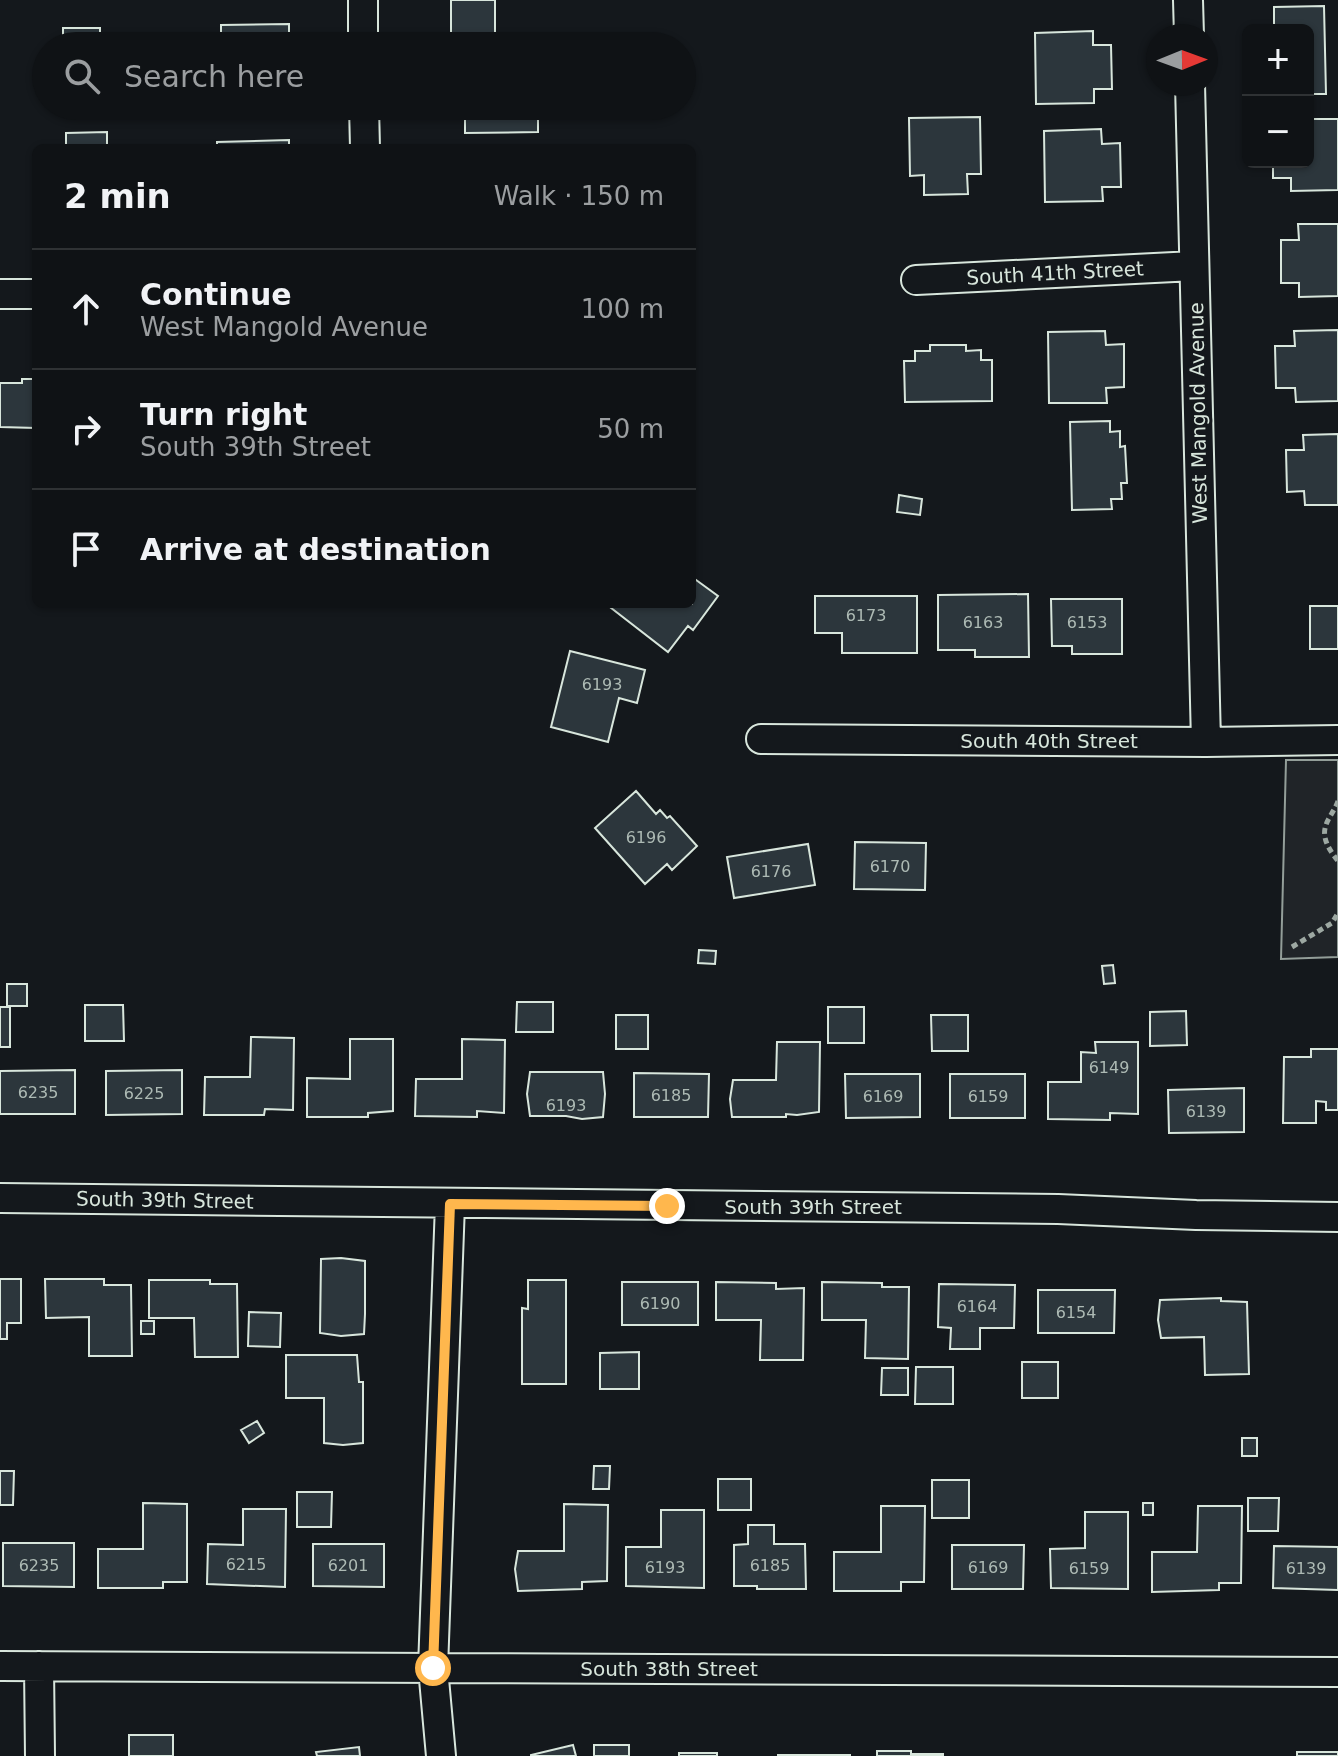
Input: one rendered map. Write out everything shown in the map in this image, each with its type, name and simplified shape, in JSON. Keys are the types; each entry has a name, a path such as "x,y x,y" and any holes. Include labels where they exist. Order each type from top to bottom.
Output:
{"street":[{"path":"363,0 363,32"},
{"path":"1188,0 1189,24"},
{"name":"West Mangold Avenue","path":"1190,96 1206,742"},
{"path":"364,120 365,144"},
{"name":"South 41th Street","path":"916,280 1194,266"},
{"path":"0,294 32,294"},
{"name":"South 40th Street","path":"761,739 1338,740"},
{"name":"South 39th Street","path":"0,1198 1058,1209 1338,1217"},
{"path":"441,1756 433,1668 450,1204"},
{"name":"South 38th Street","path":"0,1666 1338,1672"},
{"path":"39,1666 40,1756"}],"path":[{"path":"1338,801 1326,824 1324,839 1338,861"},
{"path":"1292,947 1332,923 1338,913"}],"shaded area":[{"path":"1286,760 1338,760 1338,957 1281,959"}],"building":[{"path":"451,0 495,0 495,32 451,32"},
{"path":"1324,6 1326,94 1314,94 1314,24 1274,24 1274,7"},
{"path":"289,24 289,32 221,32 221,25"},
{"path":"63,28 100,28 100,32 63,32"},
{"path":"1093,31 1093,45 1111,45 1112,89 1094,89 1094,103 1036,104 1035,33"},
{"path":"980,117 981,174 967,174 968,194 924,195 924,175 910,176 909,118"},
{"path":"1314,119 1338,119 1338,190 1291,191 1291,178 1273,178 1273,168 1314,168"},
{"path":"465,120 538,120 538,132 465,133"},
{"path":"1101,129 1102,144 1120,143 1121,187 1102,187 1103,201 1045,202 1044,131"},
{"path":"107,132 107,144 66,144 66,133"},
{"path":"289,140 289,144 217,144"},
{"path":"1298,224 1338,224 1338,296 1299,297 1299,283 1281,283 1281,240 1299,240"},
{"path":"1338,330 1338,401 1296,402 1295,388 1276,388 1275,346 1295,346 1294,331"},
{"path":"1105,331 1106,345 1124,344 1124,387 1106,388 1107,403 1049,403 1048,332"},
{"path":"930,345 966,345 966,351 981,350 981,360 992,360 992,401 905,402 904,361 915,361 915,351 930,351"},
{"path":"22,379 32,379 32,428 0,427 0,383 22,383"},
{"path":"1110,421 1110,432 1120,431 1120,447 1125,446 1127,483 1121,483 1122,499 1111,499 1112,509 1072,510 1070,422"},
{"path":"1338,434 1338,505 1305,505 1304,491 1287,492 1286,450 1304,450 1303,435"},
{"path":"899,495 922,499 920,515 897,512"},
{"path":"696,580 718,596 693,630 688,626 668,652 611,608 696,608"},
{"path":"1028,594 1029,657 975,657 975,650 938,650 938,595"},
{"path":"815,596 917,596 917,653 842,653 842,633 815,633"},
{"path":"1051,599 1122,599 1122,654 1072,654 1072,646 1052,646"},
{"path":"1310,606 1338,606 1338,649 1310,649"},
{"path":"570,651 645,670 637,703 619,698 608,742 551,727"},
{"path":"636,791 656,814 660,810 667,818 670,816 697,846 672,870 667,864 645,884 595,828"},
{"path":"855,842 926,843 925,890 854,889"},
{"path":"808,844 815,885 734,898 727,857"},
{"path":"699,950 716,951 715,964 698,963"},
{"path":"1113,965 1115,983 1104,984 1102,966"},
{"path":"7,984 27,984 27,1006 7,1006"},
{"path":"517,1002 553,1002 553,1032 516,1032"},
{"path":"85,1005 123,1005 124,1041 85,1041"},
{"path":"0,1007 10,1007 10,1047 0,1047"},
{"path":"828,1007 864,1007 864,1043 828,1043"},
{"path":"1186,1011 1187,1045 1150,1046 1150,1012"},
{"path":"616,1015 648,1015 648,1049 616,1049"},
{"path":"931,1015 968,1015 968,1051 932,1051"},
{"path":"251,1037 294,1038 293,1110 265,1109 264,1115 204,1115 205,1077 250,1077"},
{"path":"350,1039 393,1039 393,1111 368,1113 368,1117 307,1117 307,1078 350,1079"},
{"path":"462,1039 505,1040 504,1113 477,1111 477,1117 415,1116 416,1079 462,1079"},
{"path":"777,1042 820,1042 819,1112 786,1114 786,1117 732,1117 730,1099 733,1080 776,1080"},
{"path":"1095,1042 1138,1042 1138,1114 1110,1113 1110,1120 1048,1119 1048,1082 1081,1082 1081,1052 1096,1053"},
{"path":"1311,1049 1338,1049 1338,1110 1326,1110 1326,1102 1316,1101 1316,1123 1283,1123 1284,1057 1311,1057"},
{"path":"75,1070 75,1114 0,1114 0,1071"},
{"path":"182,1070 182,1114 106,1115 106,1071"},
{"path":"530,1072 603,1072 603,1117 530,1116 527,1094"},
{"path":"634,1073 709,1074 708,1117 634,1117"},
{"path":"845,1074 920,1074 920,1117 846,1118"},
{"path":"950,1074 1025,1074 1025,1118 950,1118"},
{"path":"1244,1088 1244,1132 1169,1133 1168,1090"},
{"path":"321,1259 365,1261 364,1334 341,1336 320,1333"},
{"path":"0,1279 21,1279 21,1323 7,1323 7,1339 0,1339"},
{"path":"45,1279 104,1279 104,1285 131,1285 132,1356 89,1356 89,1317 46,1318"},
{"path":"149,1280 210,1280 210,1284 237,1284 238,1357 195,1357 194,1318 149,1318"},
{"path":"528,1280 566,1280 566,1384 522,1384 522,1308 528,1309"},
{"path":"622,1282 698,1282 698,1325 622,1325"},
{"path":"716,1282 776,1283 776,1289 804,1288 803,1360 760,1360 761,1320 716,1320"},
{"path":"822,1282 882,1283 882,1287 909,1287 908,1359 865,1358 866,1320 822,1320"},
{"path":"939,1284 1015,1285 1014,1328 980,1328 980,1349 950,1349 951,1328 938,1327"},
{"path":"1038,1290 1115,1290 1114,1333 1038,1333"},
{"path":"1221,1298 1221,1301 1247,1302 1249,1374 1205,1375 1204,1337 1161,1338 1158,1320 1160,1300"},
{"path":"249,1312 281,1313 280,1347 248,1346"},
{"path":"141,1321 154,1321 154,1334 141,1334"},
{"path":"639,1352 639,1389 600,1389 600,1353"},
{"path":"286,1355 357,1355 359,1382 363,1382 363,1443 324,1443 324,1398 286,1398"},
{"path":"1022,1362 1058,1362 1058,1398 1022,1398"},
{"path":"916,1367 953,1367 953,1404 915,1404"},
{"path":"882,1368 908,1368 908,1395 881,1395"},
{"path":"257,1421 264,1433 249,1443 241,1430"},
{"path":"1242,1438 1257,1438 1257,1456 1242,1456"},
{"path":"594,1466 610,1466 609,1489 593,1489"},
{"path":"0,1471 14,1471 13,1505 0,1505"},
{"path":"718,1479 751,1479 751,1510 718,1510"},
{"path":"932,1480 969,1480 969,1518 932,1518"},
{"path":"297,1492 332,1492 331,1527 297,1527"},
{"path":"1248,1498 1279,1498 1278,1531 1248,1531"},
{"path":"143,1503 187,1504 187,1582 163,1582 163,1588 98,1588 98,1549 143,1549"},
{"path":"1143,1503 1153,1503 1153,1515 1143,1515"},
{"path":"564,1504 608,1505 607,1581 582,1582 582,1589 518,1591 515,1569 518,1551 564,1551"},
{"path":"881,1506 925,1506 924,1582 901,1582 901,1591 834,1591 834,1552 881,1552"},
{"path":"1198,1506 1242,1506 1241,1583 1219,1583 1219,1590 1152,1592 1152,1552 1197,1552"},
{"path":"243,1509 286,1509 285,1587 207,1584 208,1544 243,1545"},
{"path":"661,1510 704,1510 704,1588 626,1586 626,1547 661,1547"},
{"path":"1085,1512 1128,1512 1128,1589 1051,1588 1050,1549 1085,1548"},
{"path":"748,1525 774,1525 774,1544 805,1544 806,1589 734,1586 734,1545 748,1544"},
{"path":"3,1543 74,1543 74,1587 3,1586"},
{"path":"313,1544 384,1544 384,1587 313,1586"},
{"path":"952,1545 1024,1545 1023,1589 952,1589"},
{"path":"1274,1546 1338,1547 1338,1590 1273,1588"},
{"path":"129,1735 173,1735 173,1756 129,1756"},
{"path":"573,1745 576,1756 531,1756 531,1755"},
{"path":"594,1745 629,1745 629,1756 594,1756"},
{"path":"359,1747 360,1756 317,1756 316,1752"},
{"path":"877,1751 911,1751 911,1754 943,1756 877,1756"},
{"path":"1297,1752 1338,1752 1338,1756 1297,1756"},
{"path":"679,1753 717,1753 717,1756 679,1756"},
{"path":"850,1755 850,1756 778,1756"}],"route":[{"path":"433,1668 450,1204 667,1206"}]}
